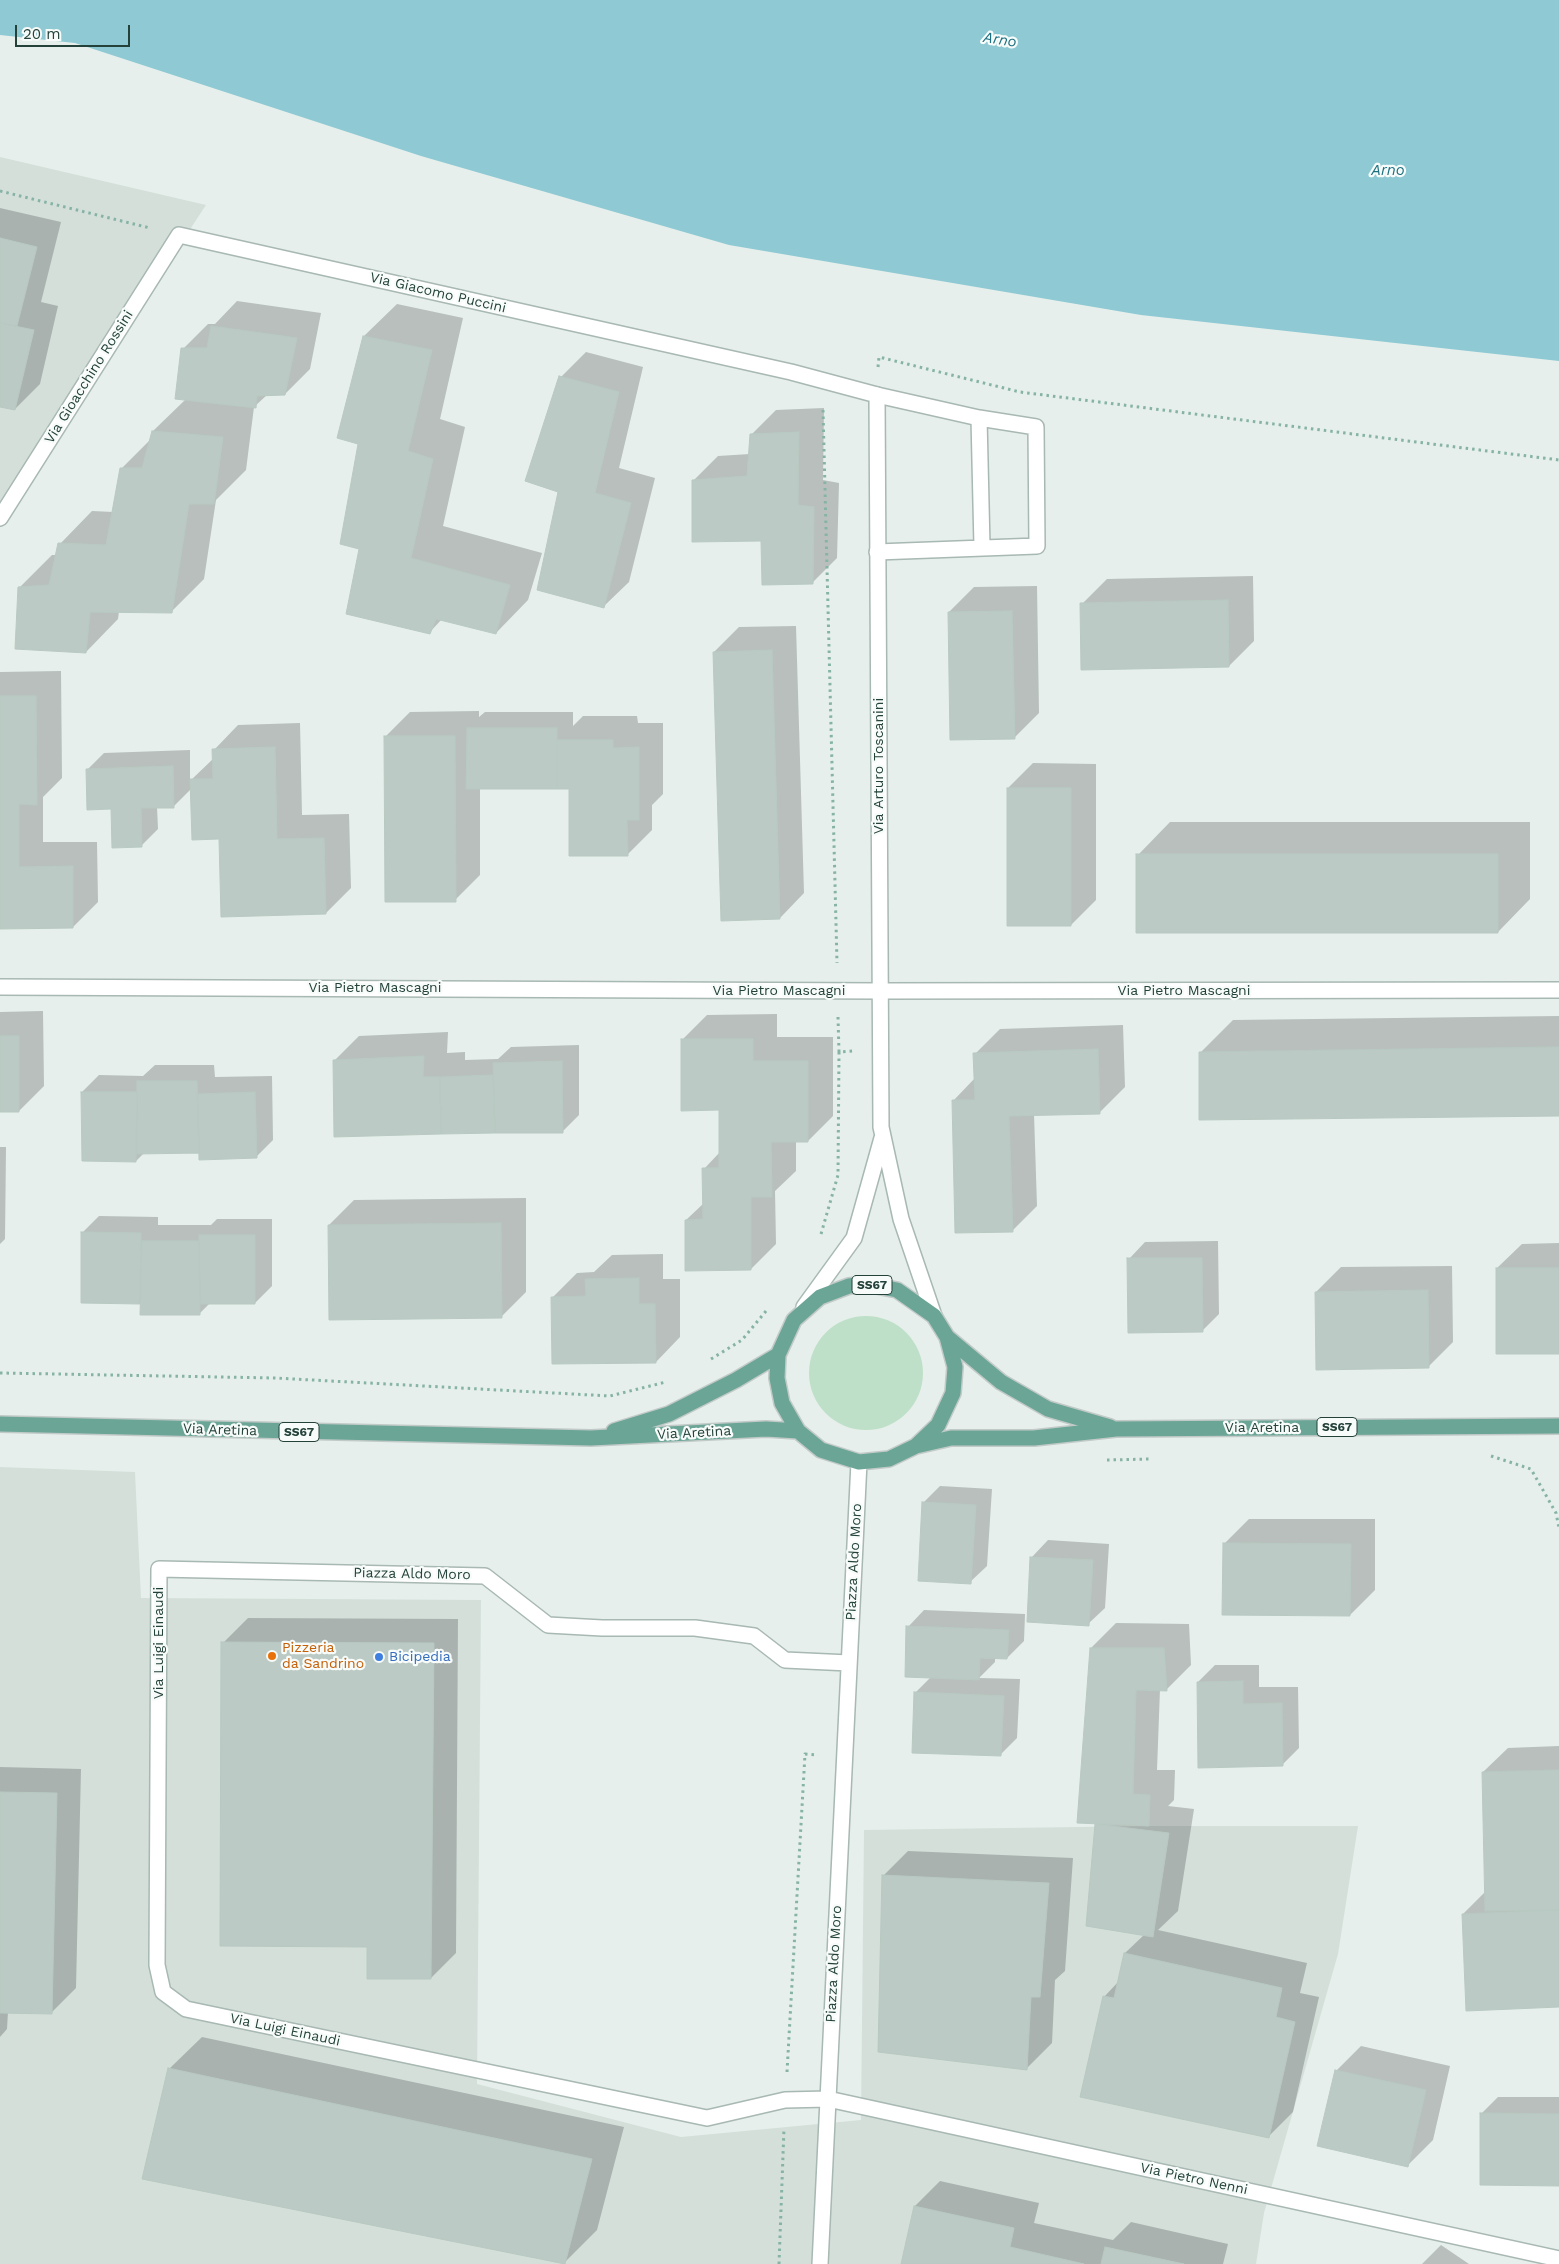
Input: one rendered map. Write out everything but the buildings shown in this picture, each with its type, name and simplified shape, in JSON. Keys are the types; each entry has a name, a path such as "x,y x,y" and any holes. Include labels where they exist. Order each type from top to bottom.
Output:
{"main road":[{"name":"Via Aretina","path":"916,1446 938,1425 953,1393 955,1367 947,1337 934,1316 897,1290 866,1284 849,1286 820,1297 794,1320 778,1354 777,1378 782,1403 798,1431 822,1450 858,1462 889,1459 916,1446 951,1438 1034,1438 1116,1429 1559,1426"},
{"name":"Via Aretina","path":"947,1337 1001,1382 1048,1408 1116,1429"},
{"name":"Via Aretina","path":"591,1438 669,1414 736,1380 778,1354"},
{"name":"Via Aretina","path":"2,1422 591,1438 766,1429 798,1431"}],"street":[{"name":"Via Giacomo Puccini","path":"179,235 822,381 876,395 979,418 1036,427 1037,546 982,547"},
{"name":"Via Gioacchino Rossini","path":"0,518 179,235"},
{"name":"Via Arturo Toscanini","path":"876,395 882,1136 901,1219 934,1316"},
{"path":"878,552 982,547 979,418"},
{"name":"Via Pietro Mascagni","path":"0,987 837,991 1559,990"},
{"name":"Via Arturo Toscanini","path":"794,1320 854,1238 882,1136"},
{"name":"Piazza Aldo Moro","path":"820,2264 858,1462"},
{"name":"Piazza Aldo Moro","path":"159,1569 485,1576 548,1625 602,1628 695,1628 754,1636 785,1660 848,1663"},
{"name":"Via Luigi Einaudi","path":"159,1569 158,1965 163,1992 186,2010 707,2118 785,2100 828,2099"},
{"name":"Via Pietro Nenni","path":"828,2099 1559,2259"}],"path":[{"path":"0,191 179,235"},
{"path":"876,395 879,357 1020,392 1559,460"},
{"path":"819,1242 838,1175 839,1052 822,381"},
{"path":"839,1052 881,1049"},
{"path":"710,1359 742,1340 766,1310"},
{"path":"0,1373 275,1378 610,1396 670,1381"},
{"path":"1488,1455 1531,1469 1556,1513 1559,1528"},
{"path":"1106,1460 1156,1459"},
{"path":"779,2264 785,2100 805,1754 844,1758"}],"shaded area":[{"path":"0,157 206,205 0,518"},
{"path":"0,1467 135,1472 141,1598 481,1600 477,2084 681,2137 861,2120 864,1830 1149,1826 1358,1826 1338,1954 1264,2213 1256,2264 0,2264"}],"green space":[{"path":"866,1316 888,1320 906,1333 919,1351 923,1373 919,1395 906,1413 888,1426 866,1430 844,1426 826,1413 813,1395 809,1373 813,1351 826,1333 844,1320"}],"water":[{"name":"Arno","path":"0,0 1559,0 1559,361 1141,315 729,245 421,156 75,43 0,35"}],"place":[{"name":"Pizzeria da Sandrino","path":"272,1656"},
{"name":"Bicipedia","path":"379,1657"}]}
